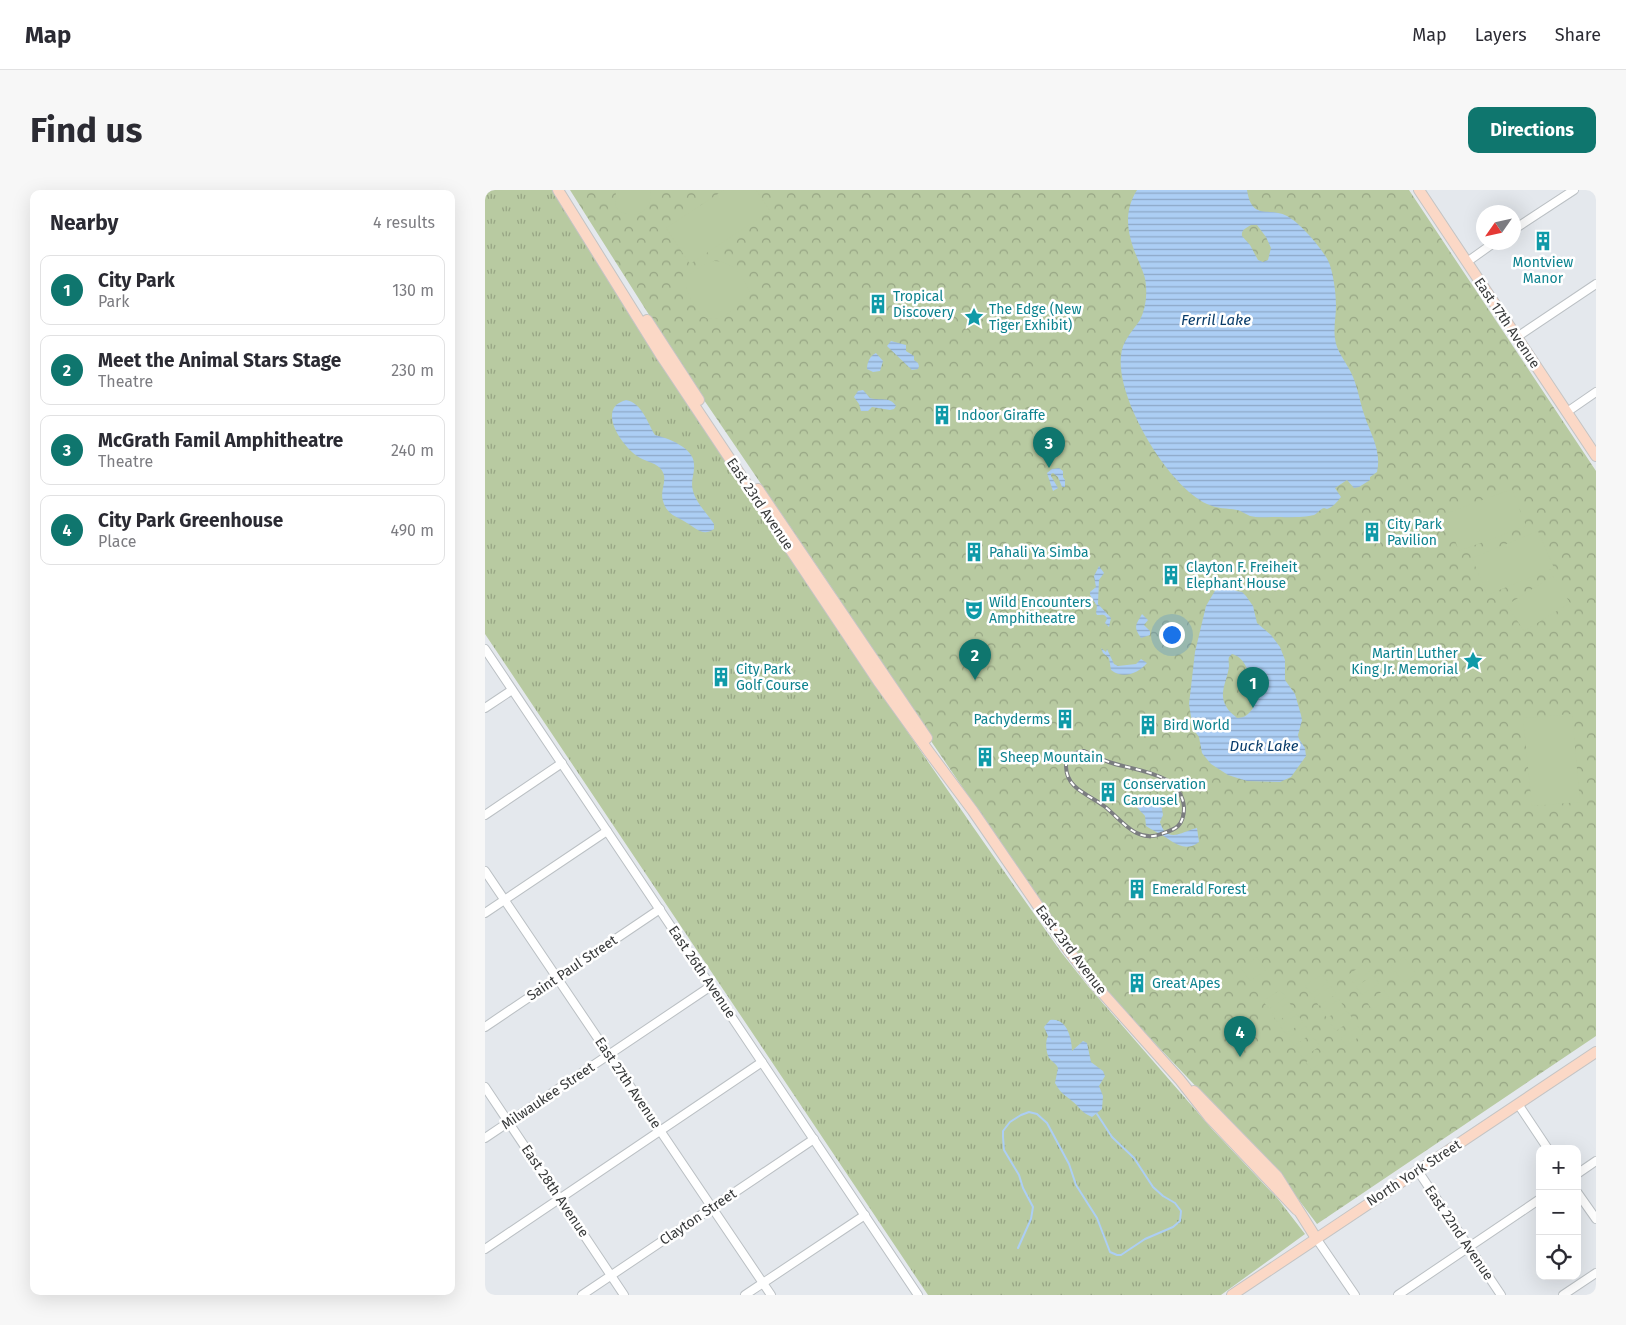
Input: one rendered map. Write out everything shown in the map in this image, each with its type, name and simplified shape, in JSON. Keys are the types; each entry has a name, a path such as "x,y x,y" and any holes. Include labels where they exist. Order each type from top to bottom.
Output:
{"main road":[{"name":"East 23rd Avenue","path":"558,190 662,358 879,681 973,811 1078,963 1180,1080 1215,1124 1297,1210 1316,1238"},
{"name":"East 23rd Avenue","path":"566,190 635,302 736,456 932,746 973,811"},
{"name":"East 17th Avenue","path":"1419,190 1596,456"},
{"path":"606,268 630,300 635,302"},
{"name":"North York Street","path":"1232,1295 1596,1052"}],"street":[{"path":"1521,225 1574,190"},
{"path":"1467,262 1484,250"},
{"path":"1517,337 1596,284"},
{"path":"1567,412 1596,392"},
{"name":"East 26th Avenue","path":"485,649 865,1215 914,1294"},
{"path":"485,708 513,690"},
{"path":"485,815 562,763"},
{"path":"485,913 607,831"},
{"name":"East 27th Avenue","path":"485,871 771,1295"},
{"name":"Saint Paul Street","path":"485,1027 660,909"},
{"name":"Milwaukee Street","path":"485,1138 711,986"},
{"path":"485,1249 762,1062"},
{"name":"East 28th Avenue","path":"485,1088 624,1295"},
{"path":"1518,1104 1546,1145"},
{"name":"Clayton Street","path":"582,1295 814,1140"},
{"path":"1581,1171 1596,1161"},
{"name":"East 22nd Avenue","path":"1418,1171 1501,1295"},
{"path":"1581,1198 1596,1219"},
{"path":"1398,1295 1536,1203"},
{"path":"745,1295 865,1215"},
{"name":"East 23rd Avenue","path":"1316,1238 1355,1295"},
{"path":"1563,1295 1572,1292 1596,1273"}],"green space":[{"name":"City Park Golf Course","path":"485,190 552,190 675,383 865,670 1061,952 1088,986 1212,1129 1278,1199 1305,1234 1221,1295 928,1295 485,634"},
{"path":"570,190 1409,190 1596,471 1596,1036 1317,1224 1280,1175 1130,1017 1096,979 1067,941 884,672 840,600 689,378"},
{"path":"616,190 650,190 648,205 645,210 633,215 620,211 615,206"},
{"path":"724,190 756,190 770,211 690,264 666,228"},
{"path":"714,261 733,267 751,294 726,315 711,319 704,317 698,311 689,296 683,279 701,266"},
{"path":"1512,489 1526,526 1459,551 1445,514"},
{"path":"1538,531 1554,568 1487,595 1472,558"},
{"path":"1553,576 1570,603 1524,631 1507,605"},
{"path":"1572,714 1580,802 1532,806 1523,718"},
{"path":"1257,957 1266,970 1250,981 1241,968"},
{"path":"1404,957 1416,974 1404,983 1391,966"},
{"path":"1365,963 1370,971 1353,983 1348,975"},
{"path":"1322,974 1328,982 1311,994 1305,986"},
{"path":"1373,975 1379,983 1362,995 1356,987"},
{"path":"1331,986 1336,994 1319,1006 1314,998"},
{"path":"1280,990 1286,997 1269,1009 1263,1001"},
{"path":"1384,990 1389,998 1372,1010 1367,1002"},
{"path":"1339,999 1344,1007 1327,1018 1322,1011"},
{"path":"1289,1002 1294,1010 1277,1022 1272,1014"},
{"path":"1347,1011 1353,1019 1336,1031 1330,1023"},
{"path":"1297,1014 1303,1022 1286,1034 1280,1026"},
{"path":"1306,1026 1311,1034 1294,1046 1289,1038"},
{"path":"1358,1026 1363,1034 1346,1046 1341,1038"},
{"path":"1314,1038 1320,1046 1303,1058 1297,1050"},
{"path":"1323,1051 1328,1058 1311,1070 1306,1062"}],"water":[{"name":"Ferril Lake","path":"1137,190 1247,190 1249,200 1257,210 1280,213 1287,216 1314,240 1331,267 1336,300 1334,331 1336,342 1355,382 1377,449 1377,472 1370,477 1370,480 1354,488 1347,480 1335,488 1341,497 1337,502 1314,515 1300,517 1256,517 1239,510 1211,506 1192,494 1176,479 1161,461 1147,439 1127,395 1122,374 1121,356 1123,346 1140,320 1146,295 1145,277 1132,244 1128,226 1129,208","holes":["1251,225 1257,225 1271,248 1268,260 1263,262 1258,260 1250,245 1242,236 1242,232 1246,228"]},
{"path":"891,341 906,345 906,351 914,356 914,360 918,363 918,369 912,370 887,346"},
{"path":"876,353 883,361 880,371 873,372 867,369 867,366"},
{"path":"863,390 870,398 888,400 896,406 890,410 872,407 868,411 861,411 854,397 858,391"},
{"path":"626,400 632,402 640,409 655,435 673,441 690,453 694,464 692,484 694,495 714,524 714,529 706,532 700,531 672,515 667,509 662,497 663,472 658,466 640,458 631,451 624,444 614,427 613,411 617,404"},
{"path":"1059,468 1063,471 1065,487 1062,487 1058,477 1053,473 1051,476 1058,488 1053,491 1047,473 1052,469"},
{"path":"1099,566 1104,573 1099,580 1098,604 1111,618 1109,627 1105,623 1107,619 1105,616 1097,615 1097,606 1090,595 1090,592 1096,587 1094,576"},
{"name":"Duck Lake","path":"1224,582 1233,584 1232,588 1246,596 1253,606 1257,623 1271,635 1280,647 1285,660 1285,680 1295,694 1301,715 1302,720 1298,735 1305,748 1306,756 1291,777 1280,782 1247,781 1228,775 1211,764 1202,753 1199,737 1193,729 1189,704 1195,652 1206,606 1216,589","holes":["1232,654 1243,662 1250,676 1253,708 1248,714 1237,718 1227,708 1223,696 1229,657"]},
{"path":"1142,614 1148,620 1144,625 1150,631 1150,635 1141,638 1136,626"},
{"path":"1101,648 1106,652 1107,649 1114,664 1118,666 1136,664 1141,659 1147,663 1131,674 1121,675 1111,670 1109,658 1103,653"},
{"path":"1140,795 1155,798 1161,803 1163,815 1160,822 1167,833 1176,835 1197,828 1199,842 1188,847 1178,845 1146,826 1145,816 1136,804 1136,798"},
{"path":"1050,1020 1056,1020 1064,1025 1070,1035 1072,1051 1083,1041 1087,1043 1091,1062 1103,1071 1105,1076 1099,1086 1103,1096 1102,1109 1092,1117 1063,1094 1055,1083 1058,1068 1048,1056 1046,1044 1048,1036 1044,1027"}],"waterway":[{"path":"1018,1248 1031,1219 1033,1207 1023,1188 1019,1175 1004,1150 1003,1131 1010,1122 1029,1112 1037,1114 1047,1123 1069,1164 1076,1185 1097,1218 1110,1252 1121,1255 1145,1239 1173,1227 1180,1221 1181,1211 1175,1203 1153,1187 1134,1158 1112,1137 1097,1114"}],"railway":[{"path":"1084,751 1108,762 1157,775 1167,780 1181,796 1184,810 1180,824 1170,831 1152,836 1144,836 1129,829 1104,806 1079,790 1070,781 1067,774 1067,760 1072,754 1084,751"}],"place":[{"name":"Montview Manor","path":"1543,241"},
{"name":"Tropical Discovery","path":"878,304"},
{"name":"The Edge (New Tiger Exhibit)","path":"974,317"},
{"name":"Indoor Giraffe","path":"942,415"},
{"name":"McGrath Famil Amphitheatre","path":"1049,468"},
{"name":"City Park Pavilion","path":"1372,532"},
{"name":"Pahali Ya Simba","path":"974,552"},
{"name":"Clayton F. Freiheit Elephant House","path":"1171,575"},
{"name":"Wild Encounters Amphitheatre","path":"974,610"},
{"name":"Martin Luther King Jr. Memorial","path":"1473,661"},
{"name":"City Park Golf Course","path":"721,677"},
{"name":"Meet the Animal Stars Stage","path":"975,680"},
{"name":"City Park","path":"1253,708"},
{"name":"Pachyderms","path":"1065,719"},
{"name":"Bird World","path":"1148,725"},
{"name":"Sheep Mountain","path":"985,757"},
{"name":"Conservation Carousel","path":"1108,792"},
{"name":"Emerald Forest","path":"1137,889"},
{"name":"Great Apes","path":"1137,983"},
{"name":"City Park Greenhouse","path":"1240,1057"}]}
